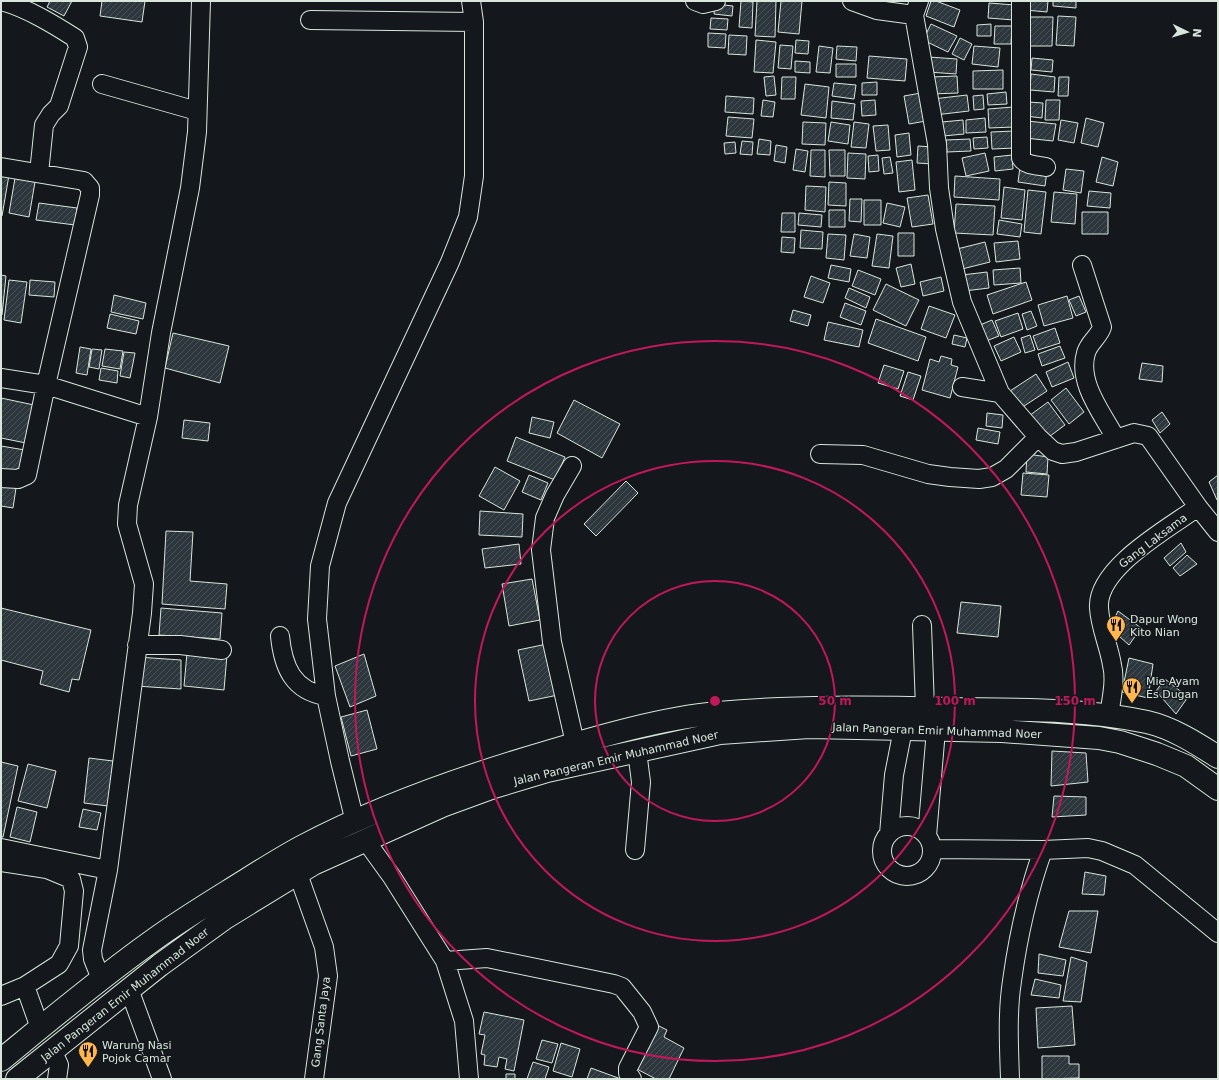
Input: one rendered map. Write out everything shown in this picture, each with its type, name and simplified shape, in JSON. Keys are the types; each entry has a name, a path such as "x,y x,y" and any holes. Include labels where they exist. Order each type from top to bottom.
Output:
{"main road":[{"name":"Jalan Pangeran Emir Muhammad Noer","path":"1,1060 101,979 196,911 305,861 366,841 442,806 491,778 547,771 720,733 753,720 914,708 1085,714 1149,722 1187,737 1218,757"},
{"name":"Jalan Pangeran Emir Muhammad Noer","path":"17,1079 150,973 305,861 355,822 390,806 491,778 575,743 681,718 716,713 753,720 809,727 1002,730 1083,736 1120,742 1157,754 1186,766 1218,789"},
{"path":"1083,736 1085,714"},
{"path":"681,718 686,740"},
{"path":"136,953 150,973"}],"street":[{"path":"1,1 12,4 62,29 75,38 78,47 59,106 51,114 44,125 39,173"},
{"path":"101,979 93,959 92,950 108,870 142,613 144,584 127,524 132,482 148,417 164,319 190,188 197,132 201,1"},
{"path":"355,822 326,696 317,619 320,566 336,503 450,262 468,217 474,176 474,22 471,1"},
{"path":"695,1 703,4 716,1"},
{"path":"852,1 877,10 916,8 938,144 940,188 945,229 962,302 1000,393 1038,437 1053,451 1062,454 1076,452 1134,433 1148,436 1198,507 1218,532"},
{"path":"1021,1 1021,158 1023,162 1028,164 1046,167"},
{"path":"310,20 474,22"},
{"path":"102,84 197,111"},
{"path":"1,167 84,181 90,188 88,204 46,385 27,476 18,479 1,478"},
{"path":"1082,265 1102,327 1101,332 1089,345 1086,353 1085,377 1092,396 1116,439"},
{"path":"1,378 46,385 148,417"},
{"path":"962,388 1000,393"},
{"path":"820,454 863,455 928,474 979,479 992,477 1006,469 1038,437"},
{"path":"572,466 555,495 545,518 541,550 552,642 575,743"},
{"name":"Gang Laksama","path":"1109,716 1113,666 1098,607 1102,592 1112,573 1128,556 1198,507"},
{"path":"922,625 914,708 903,729 894,775 889,834 882,847 884,861 893,872 906,877 920,873 930,863 936,730"},
{"path":"280,636 282,651 292,678 313,694 326,696"},
{"path":"137,645 180,646 222,650"},
{"path":"635,850 641,782 637,751"},
{"path":"889,834 898,828 908,826 919,829 930,842 1043,850 1088,848 1102,851 1135,865 1218,933"},
{"path":"366,841 445,961 464,1021 469,1079"},
{"path":"1,848 108,870"},
{"path":"1010,1079 1008,1033 1012,982 1034,876 1043,850"},
{"name":"Gang Santa Jaya","path":"305,861 324,947 328,976 314,1079"},
{"path":"1,862 47,869 71,879 74,891 69,946 59,964 25,986 1,996"},
{"path":"445,961 487,958 622,987 642,1012 649,1027 628,1068 628,1073 632,1079"},
{"path":"25,986 40,1028"},
{"path":"129,989 162,1079"},
{"path":"52,1050 59,1065 57,1079"}],"building":[{"path":"50,1 72,1 64,16 47,7"},
{"path":"102,1 145,1 142,22 100,16"},
{"path":"741,1 753,2 752,28 739,27"},
{"path":"757,1 776,1 775,37 755,36"},
{"path":"781,1 802,1 799,34 778,32"},
{"path":"931,1 936,1 960,10 954,27 926,16"},
{"path":"1026,1 1048,1 1047,12 1025,10"},
{"path":"1053,1 1076,1 1076,8 1053,6"},
{"path":"989,3 1015,5 1014,20 988,18"},
{"path":"715,4 733,6 732,16 714,14"},
{"path":"1058,16 1076,17 1074,46 1056,45"},
{"path":"1028,17 1053,17 1052,46 1028,46"},
{"path":"711,18 728,19 727,30 710,29"},
{"path":"931,24 957,36 948,52 923,40"},
{"path":"991,24 991,36 977,36 977,25"},
{"path":"995,26 1012,26 1011,44 994,44"},
{"path":"708,33 726,34 725,48 708,47"},
{"path":"729,35 747,36 746,55 728,54"},
{"path":"960,38 972,44 964,60 952,54"},
{"path":"756,40 776,42 773,73 754,72"},
{"path":"796,40 809,41 808,54 795,53"},
{"path":"780,45 793,46 791,69 778,68"},
{"path":"819,46 833,48 830,73 816,72"},
{"path":"837,46 857,47 856,61 836,59"},
{"path":"974,46 1000,48 998,67 972,64"},
{"path":"869,56 907,59 905,81 867,78"},
{"path":"929,57 957,59 956,74 928,72"},
{"path":"1032,58 1053,60 1052,72 1031,70"},
{"path":"795,61 810,62 810,73 795,72"},
{"path":"836,64 856,64 856,77 836,77"},
{"path":"1003,70 1003,89 973,89 973,71"},
{"path":"1031,74 1055,77 1054,92 1030,90"},
{"path":"774,76 776,95 766,96 764,77"},
{"path":"957,76 958,93 931,94 931,77"},
{"path":"782,77 796,77 795,99 781,99"},
{"path":"1059,77 1069,77 1068,96 1058,96"},
{"path":"877,82 877,95 862,95 862,83"},
{"path":"834,83 856,85 854,99 832,96"},
{"path":"805,84 829,87 826,118 801,115"},
{"path":"1006,92 1007,104 988,105 987,94"},
{"path":"921,93 926,121 909,124 904,96"},
{"path":"967,95 969,111 935,115 933,99"},
{"path":"983,95 984,109 974,110 973,96"},
{"path":"726,96 754,98 753,114 725,112"},
{"path":"763,100 775,102 773,117 761,116"},
{"path":"875,100 876,115 862,116 861,101"},
{"path":"1046,100 1060,100 1059,120 1045,120"},
{"path":"832,101 855,104 853,120 831,118"},
{"path":"1028,102 1043,103 1042,118 1026,116"},
{"path":"1013,107 1014,127 989,128 988,109"},
{"path":"728,117 754,119 752,138 726,136"},
{"path":"985,118 986,132 966,133 966,120"},
{"path":"1086,118 1104,123 1098,147 1081,143"},
{"path":"963,120 964,134 943,136 942,122"},
{"path":"1061,120 1078,123 1074,143 1058,140"},
{"path":"1027,121 1056,124 1053,141 1025,138"},
{"path":"803,122 826,123 825,145 802,144"},
{"path":"831,122 850,125 848,144 828,141"},
{"path":"854,122 869,124 866,148 851,147"},
{"path":"888,125 890,150 876,151 873,126"},
{"path":"1014,131 1015,148 992,149 991,132"},
{"path":"909,133 911,155 897,157 895,135"},
{"path":"987,137 988,148 974,149 973,138"},
{"path":"759,139 771,141 770,155 757,154"},
{"path":"970,139 971,151 947,152 946,140"},
{"path":"742,141 753,142 752,155 740,154"},
{"path":"735,142 736,153 725,154 724,143"},
{"path":"776,145 787,147 785,163 774,161"},
{"path":"918,146 933,147 933,164 917,163"},
{"path":"796,149 808,151 805,172 793,170"},
{"path":"811,150 825,150 825,177 810,176"},
{"path":"829,150 845,150 845,176 830,176"},
{"path":"848,153 866,154 865,179 847,178"},
{"path":"985,153 989,171 966,176 962,158"},
{"path":"878,155 879,171 869,172 868,156"},
{"path":"1012,155 1013,169 995,171 994,157"},
{"path":"890,157 893,173 884,174 882,158"},
{"path":"1102,157 1118,162 1113,186 1096,182"},
{"path":"912,160 915,190 899,192 896,162"},
{"path":"1020,167 1047,171 1045,186 1018,182"},
{"path":"1066,169 1084,171 1081,193 1063,190"},
{"path":"1,174 9,175 2,216 1,215"},
{"path":"955,176 1000,179 999,200 954,197"},
{"path":"15,178 35,182 29,217 9,213"},
{"path":"829,182 846,183 846,206 828,205"},
{"path":"806,186 826,187 825,212 805,210"},
{"path":"1004,187 1025,190 1022,220 1001,218"},
{"path":"1028,190 1046,192 1041,234 1024,232"},
{"path":"1089,191 1111,193 1110,208 1087,206"},
{"path":"1054,192 1077,194 1075,224 1051,222"},
{"path":"928,195 933,224 912,227 907,198"},
{"path":"850,199 862,199 861,222 849,221"},
{"path":"864,200 881,200 881,225 864,225"},
{"path":"39,203 77,208 75,225 36,220"},
{"path":"887,203 905,207 900,227 883,223"},
{"path":"956,204 995,206 993,235 954,233"},
{"path":"829,210 845,210 845,227 829,227"},
{"path":"1082,212 1108,212 1108,234 1082,234"},
{"path":"782,213 795,213 795,232 781,232"},
{"path":"799,213 822,215 821,227 798,225"},
{"path":"999,220 1022,224 1020,237 997,234"},
{"path":"801,230 823,232 822,249 800,248"},
{"path":"898,233 914,233 914,256 898,256"},
{"path":"828,234 846,235 844,260 826,258"},
{"path":"854,234 870,237 867,258 850,256"},
{"path":"877,234 893,236 889,268 872,266"},
{"path":"782,237 795,238 794,253 781,252"},
{"path":"1018,241 1020,259 996,262 994,243"},
{"path":"985,242 990,262 962,269 957,249"},
{"path":"911,264 915,284 901,287 896,268"},
{"path":"831,265 851,269 849,282 828,278"},
{"path":"1020,268 1021,283 994,285 993,270"},
{"path":"858,270 881,279 875,295 852,286"},
{"path":"987,272 989,288 964,291 962,275"},
{"path":"1,275 6,276 2,315 1,315"},
{"path":"811,276 830,283 823,303 804,297"},
{"path":"941,277 944,291 923,296 920,282"},
{"path":"9,280 27,282 21,323 4,320"},
{"path":"30,280 55,282 54,297 29,295"},
{"path":"1026,282 1032,300 993,314 987,295"},
{"path":"886,284 919,300 906,326 873,310"},
{"path":"849,288 870,297 866,308 845,298"},
{"path":"114,295 146,303 143,319 111,312"},
{"path":"1067,296 1073,318 1044,326 1038,305"},
{"path":"1079,296 1086,312 1076,316 1069,300"},
{"path":"845,303 866,311 861,325 840,317"},
{"path":"929,306 955,315 946,338 921,329"},
{"path":"793,310 811,315 808,326 790,321"},
{"path":"1031,311 1037,326 1027,330 1022,314"},
{"path":"1018,313 1023,329 1001,337 995,321"},
{"path":"110,314 139,321 136,334 107,328"},
{"path":"876,319 926,337 918,361 868,343"},
{"path":"992,320 999,336 986,341 980,325"},
{"path":"828,322 863,330 859,347 824,340"},
{"path":"1055,328 1060,343 1038,350 1033,336"},
{"path":"173,333 229,346 220,383 165,368"},
{"path":"954,335 967,338 965,347 952,344"},
{"path":"1030,335 1035,350 1025,353 1021,338"},
{"path":"1014,337 1021,352 1001,361 994,346"},
{"path":"1060,346 1065,358 1042,366 1038,354"},
{"path":"80,347 91,349 87,375 76,373"},
{"path":"92,349 102,350 99,369 89,367"},
{"path":"105,349 123,351 120,369 102,366"},
{"path":"124,352 135,353 130,378 120,376"},
{"path":"941,356 952,359 951,365 958,367 950,398 922,390 930,359 939,362"},
{"path":"1068,362 1074,378 1052,387 1046,372"},
{"path":"1142,363 1163,366 1162,382 1139,379"},
{"path":"884,365 904,371 898,389 878,383"},
{"path":"101,368 118,371 117,383 99,380"},
{"path":"908,372 921,376 913,400 900,396"},
{"path":"1036,374 1047,391 1021,408 1010,391"},
{"path":"1066,388 1084,412 1069,424 1051,400"},
{"path":"1,398 34,405 26,443 1,438"},
{"path":"574,400 620,424 602,458 557,433"},
{"path":"1048,402 1065,425 1046,439 1029,416"},
{"path":"1162,412 1170,424 1160,433 1152,420"},
{"path":"987,413 1003,415 1002,428 986,426"},
{"path":"532,417 554,422 550,438 529,433"},
{"path":"184,420 210,423 208,441 182,438"},
{"path":"978,428 1000,432 998,444 976,440"},
{"path":"516,437 565,457 555,480 507,461"},
{"path":"1,446 25,450 21,473 1,470"},
{"path":"1027,454 1048,457 1047,474 1026,472"},
{"path":"495,467 520,481 504,510 479,496"},
{"path":"1023,473 1049,475 1047,497 1021,495"},
{"path":"529,475 548,483 541,500 522,492"},
{"path":"1218,475 1218,499 1217,500 1209,482"},
{"path":"626,481 638,493 596,536 584,524"},
{"path":"1,485 16,488 13,508 1,506"},
{"path":"480,511 523,514 522,537 479,535"},
{"path":"166,531 193,532 190,581 227,584 225,609 162,604"},
{"path":"1181,543 1186,552 1170,566 1164,558"},
{"path":"519,544 521,564 485,568 482,549"},
{"path":"1187,555 1197,564 1180,576 1173,568"},
{"path":"532,579 540,620 509,626 502,584"},
{"path":"961,602 1001,606 998,637 957,633"},
{"path":"1,608 91,630 79,680 72,679 69,692 40,684 43,671 1,660"},
{"path":"161,608 222,613 220,639 159,635"},
{"path":"1118,611 1141,628 1129,645 1110,628"},
{"path":"547,644 558,695 529,701 518,650"},
{"path":"187,653 227,655 224,690 184,686"},
{"path":"364,654 376,696 350,707 335,666"},
{"path":"137,657 181,660 181,689 136,686"},
{"path":"1129,658 1153,664 1148,698 1122,692"},
{"path":"1165,679 1188,697 1176,714 1156,691"},
{"path":"367,710 377,749 351,756 341,717"},
{"path":"1052,751 1086,753 1088,782 1051,786"},
{"path":"89,758 113,761 108,806 84,803"},
{"path":"1,762 18,766 3,837 1,837"},
{"path":"28,764 56,771 47,808 18,801"},
{"path":"1054,796 1086,797 1086,815 1052,817"},
{"path":"17,807 37,812 30,842 10,837"},
{"path":"83,809 101,813 97,830 79,827"},
{"path":"1085,872 1106,876 1104,895 1082,894"},
{"path":"1069,911 1098,911 1091,953 1059,947"},
{"path":"1039,954 1066,960 1063,976 1038,973"},
{"path":"1071,957 1087,962 1081,1002 1063,1001"},
{"path":"1035,979 1061,985 1059,998 1031,995"},
{"path":"1072,1006 1075,1045 1038,1048 1036,1008"},
{"path":"484,1012 524,1020 514,1071 505,1069 507,1059 499,1057 497,1067 484,1065 485,1055 481,1054 485,1035 479,1034"},
{"path":"657,1025 667,1030 664,1037 684,1048 669,1079 656,1079 635,1068"},
{"path":"542,1040 558,1044 552,1063 536,1059"},
{"path":"561,1043 580,1049 572,1077 553,1071"},
{"path":"1042,1056 1069,1056 1069,1064 1079,1064 1079,1078 1042,1079"},
{"path":"533,1062 549,1067 545,1079 527,1079"},
{"path":"591,1068 621,1079 587,1079"},
{"path":"506,1074 515,1074 515,1079 506,1079"}],"place":[{"name":"Dapur Wong Kito Nian","path":"1116,642"},
{"name":"Mie Ayam Es Dugan","path":"1132,704"},
{"name":"Warung Nasi Pojok Camar","path":"88,1068"}]}
